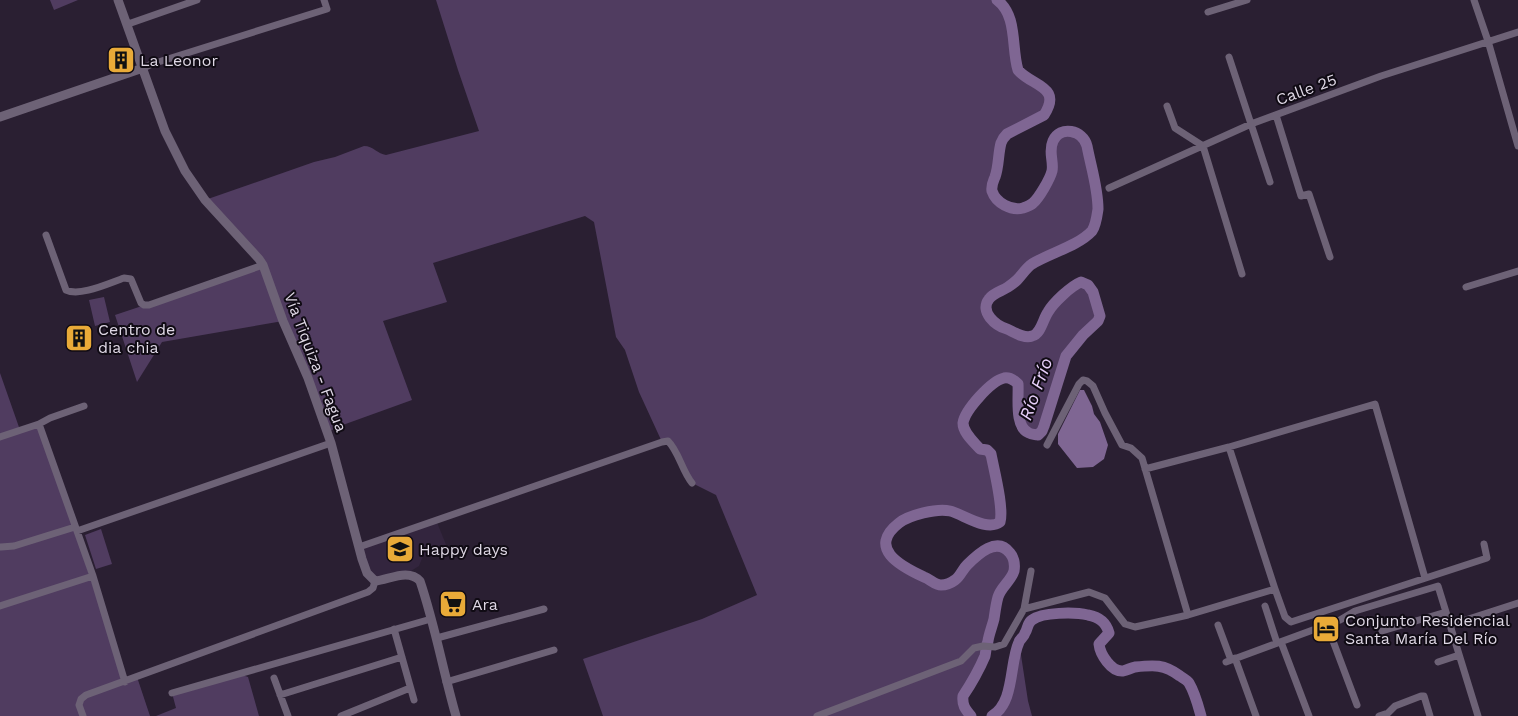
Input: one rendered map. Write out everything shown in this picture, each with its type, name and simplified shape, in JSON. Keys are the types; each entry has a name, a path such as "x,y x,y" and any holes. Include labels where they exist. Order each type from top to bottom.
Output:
{"street":[{"name":"Vía Tiquiza - Fagua","path":"118,0 165,131 185,171 206,200 259,259 308,378 331,443 367,573 375,581"},
{"path":"126,23 131,23 197,0"},
{"path":"0,117 152,64 327,9 324,0"},
{"path":"1208,12 1247,0"},
{"path":"1474,0 1488,41 1518,146"},
{"name":"Calle 25","path":"1109,188 1251,124 1381,76 1518,32"},
{"path":"1229,57 1270,182"},
{"path":"1166,106 1175,128 1203,146 1242,274"},
{"path":"1276,115 1301,196 1309,194 1330,257"},
{"path":"46,235 66,290 71,293 79,293 124,278 131,278 144,305 149,305 262,266"},
{"path":"1466,287 1518,271"},
{"path":"1047,445 1080,384 1083,380 1087,380 1093,386 1105,414 1122,445 1131,448 1142,458 1188,616"},
{"path":"1145,469 1229,447 1376,404 1425,578"},
{"path":"0,437 84,406"},
{"path":"39,424 93,576 125,682"},
{"path":"359,547 662,442 668,441 672,446 687,477 692,483"},
{"path":"1,547 14,546 76,529 331,443"},
{"path":"1229,447 1275,589 1285,617 1291,622 1487,558 1484,544"},
{"path":"817,716 961,661 974,648 983,646 995,647 1004,644 1024,609 1031,571"},
{"path":"83,716 79,704 81,698 86,695 368,592 375,581 406,574 411,574 420,581 437,638 446,682 456,716"},
{"path":"0,606 93,576"},
{"path":"1231,660 1340,620 1355,611 1438,586 1478,716"},
{"path":"1024,609 1089,592 1105,598 1125,624 1135,627 1188,616 1275,589"},
{"path":"1450,625 1518,603"},
{"path":"1265,606 1309,716"},
{"path":"437,638 544,609"},
{"path":"1382,632 1446,612"},
{"path":"172,693 431,619"},
{"path":"1218,625 1256,716"},
{"path":"1327,625 1357,705"},
{"path":"394,629 414,700"},
{"path":"446,682 554,650"},
{"path":"1438,662 1459,655"},
{"path":"280,695 402,657"},
{"path":"274,678 288,716"},
{"path":"341,716 410,688"},
{"path":"1378,716 1391,713 1395,706 1424,696 1430,716"}],"shaded area":[{"path":"50,0 78,0 54,10"},
{"path":"436,0 997,0 1004,7 1013,32 1018,70 1048,92 1050,98 1044,115 1007,134 1001,143 992,189 997,199 1009,207 1018,209 1032,204 1041,193 1052,171 1051,151 1053,141 1061,134 1072,131 1083,138 1086,147 1095,182 1098,209 1092,231 1079,241 1030,266 1014,283 989,299 986,304 987,313 994,322 1022,336 1029,337 1038,332 1050,308 1067,291 1081,282 1088,285 1093,292 1100,316 1098,321 1083,335 1066,356 1044,426 1038,435 1029,433 1021,425 1018,411 1018,384 1008,378 992,384 973,404 965,417 963,427 967,434 980,449 987,450 991,454 1000,499 1000,522 995,525 982,524 950,511 931,511 910,517 899,523 890,532 886,540 890,555 897,562 939,585 955,580 971,561 988,548 999,546 1005,548 1012,557 1014,571 998,597 985,656 963,696 964,707 971,716 603,716 583,659 702,619 757,595 716,495 692,483 672,446 662,442 639,392 625,350 616,337 594,222 585,216 433,263 447,302 383,321 412,400 328,432 283,321 162,342 137,382 115,315 262,266 205,200 364,146 386,155 479,131"},
{"path":"104,297 110,322 95,326 89,300"},
{"path":"0,373 20,430 39,424 125,682 137,677 150,716 0,716"},
{"path":"1080,390 1084,390 1094,414 1100,422 1108,445 1104,459 1093,467 1077,468 1058,444 1058,434"},
{"name":"Happy days","path":"436,520 447,547 423,556 419,566 406,574 375,581 359,547"},
{"path":"101,529 112,564 96,569 85,535"},
{"path":"1019,642 1032,716 992,716 1004,702 1008,693"},
{"path":"239,674 248,677 259,716 156,716 176,708 172,693"}],"waterway":[{"name":"Río Frío","path":"971,716 964,707 963,696 985,656 998,597 1014,571 1012,557 1005,548 999,546 988,548 971,561 955,580 939,585 897,562 890,555 886,540 890,532 899,523 909,517 931,511 950,511 982,524 995,525 1000,522 1000,499 991,454 987,450 980,449 967,434 963,427 965,417 973,404 992,384 1008,378 1018,384 1018,411 1021,425 1029,433 1038,435 1044,426 1066,356 1083,335 1098,321 1100,316 1093,292 1088,285 1081,282 1067,291 1050,308 1038,332 1029,337 1022,336 994,322 987,313 986,304 989,299 1014,283 1030,266 1079,241 1092,231 1098,209 1096,185 1085,141 1076,133 1066,131 1056,136 1053,141 1051,149 1052,171 1041,193 1032,204 1018,209 1009,207 1000,202 992,191 1001,143 1007,134 1044,115 1050,98 1048,92 1018,70 1011,23 1004,7 997,0"},
{"name":"Río Frío","path":"992,716 1005,702 1016,651 1029,623 1043,615 1067,613 1092,616 1104,623 1109,633 1099,644 1104,657 1114,669 1123,671 1135,667 1159,666 1169,669 1186,680 1193,691 1201,716"}],"place":[{"name":"La Leonor","path":"121,60"},
{"name":"Centro de dia chia","path":"79,338"},
{"name":"Happy days","path":"400,549"},
{"name":"Ara","path":"453,604"},
{"name":"Conjunto Residencial Santa María Del Río","path":"1326,629"}]}
